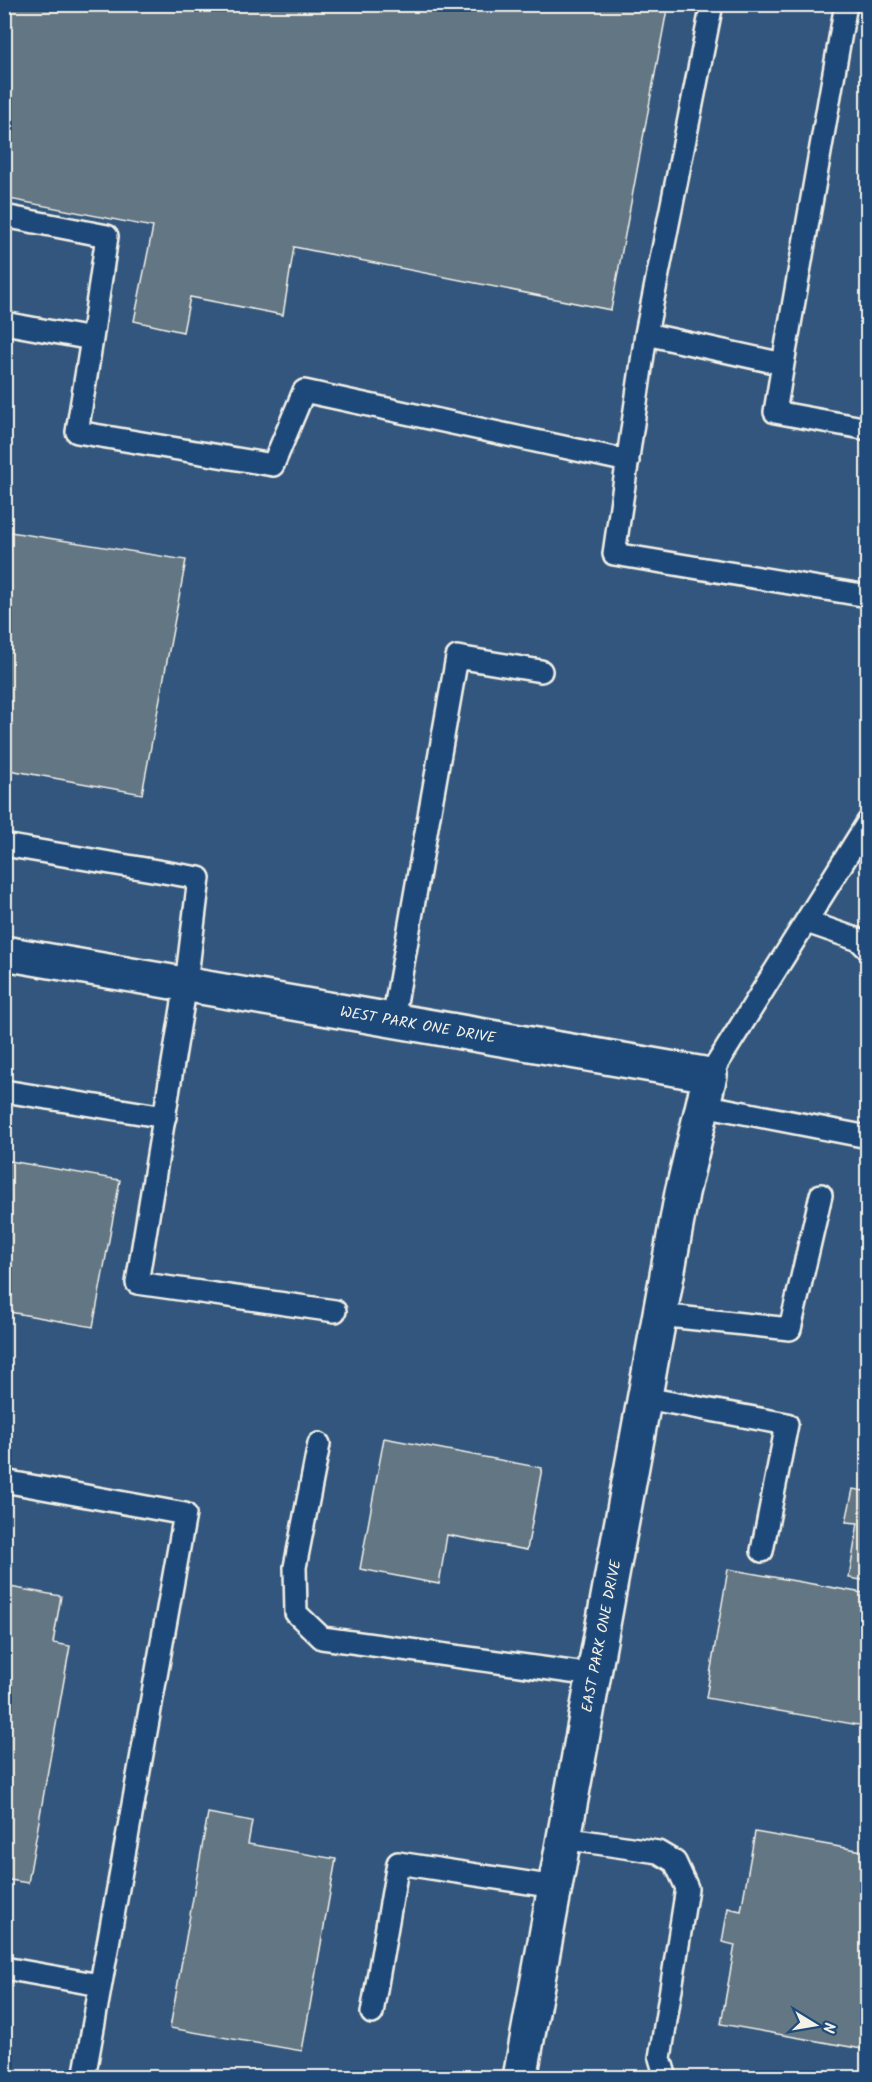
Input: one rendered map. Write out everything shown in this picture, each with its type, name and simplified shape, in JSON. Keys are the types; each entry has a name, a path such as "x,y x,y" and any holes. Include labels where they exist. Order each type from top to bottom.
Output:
{"street":[{"name":"WEST PARK ONE DRIVE","path":"4,953 393,1020 706,1090"},
{"name":"EAST PARK ONE DRIVE","path":"520,2078 659,1315 682,1194 706,1090"}],"lane":[{"path":"712,4 646,334 614,554 867,596"},
{"path":"846,4 775,412 867,429"},
{"path":"4,216 107,236 77,432 273,465 304,391 628,460"},
{"path":"4,323 92,339"},
{"path":"646,334 783,364"},
{"path":"393,1020 457,657 541,671"},
{"path":"867,822 706,1090 867,1137"},
{"path":"4,845 199,878 186,984 137,1283 335,1311"},
{"path":"807,922 859,940 867,949"},
{"path":"4,1091 165,1117"},
{"path":"659,1315 790,1329 821,1195"},
{"path":"645,1398 787,1424 762,1551"},
{"path":"320,1444 294,1567 296,1613 322,1638 593,1675"},
{"path":"4,1481 185,1515 84,2078"},
{"path":"563,1838 658,1851 675,1862 687,1888 660,2058 666,2078"},
{"path":"372,2013 398,1863 555,1887"},
{"path":"4,1968 100,1986"}],"shaded area":[{"path":"5,5 867,5 867,2077 5,2077"}],"building":[{"path":"4,4 668,4 611,310 294,247 283,315 190,297 183,332 134,321 153,227 4,198"},
{"path":"4,531 186,560 142,794 4,769"},
{"path":"4,1160 120,1180 93,1327 4,1311"},
{"path":"384,1438 542,1468 527,1550 447,1535 439,1584 360,1569"},
{"path":"868,1473 868,1581 849,1578 858,1523 846,1522 853,1489 864,1491"},
{"path":"728,1569 868,1594 868,1708 864,1726 706,1698"},
{"path":"4,1586 61,1596 53,1643 70,1646 28,1883 4,1879"},
{"path":"208,1813 252,1821 248,1844 336,1859 302,2051 170,2028"},
{"path":"755,1832 868,1852 868,2050 721,2024 735,1945 722,1942 728,1908 741,1911"}]}
